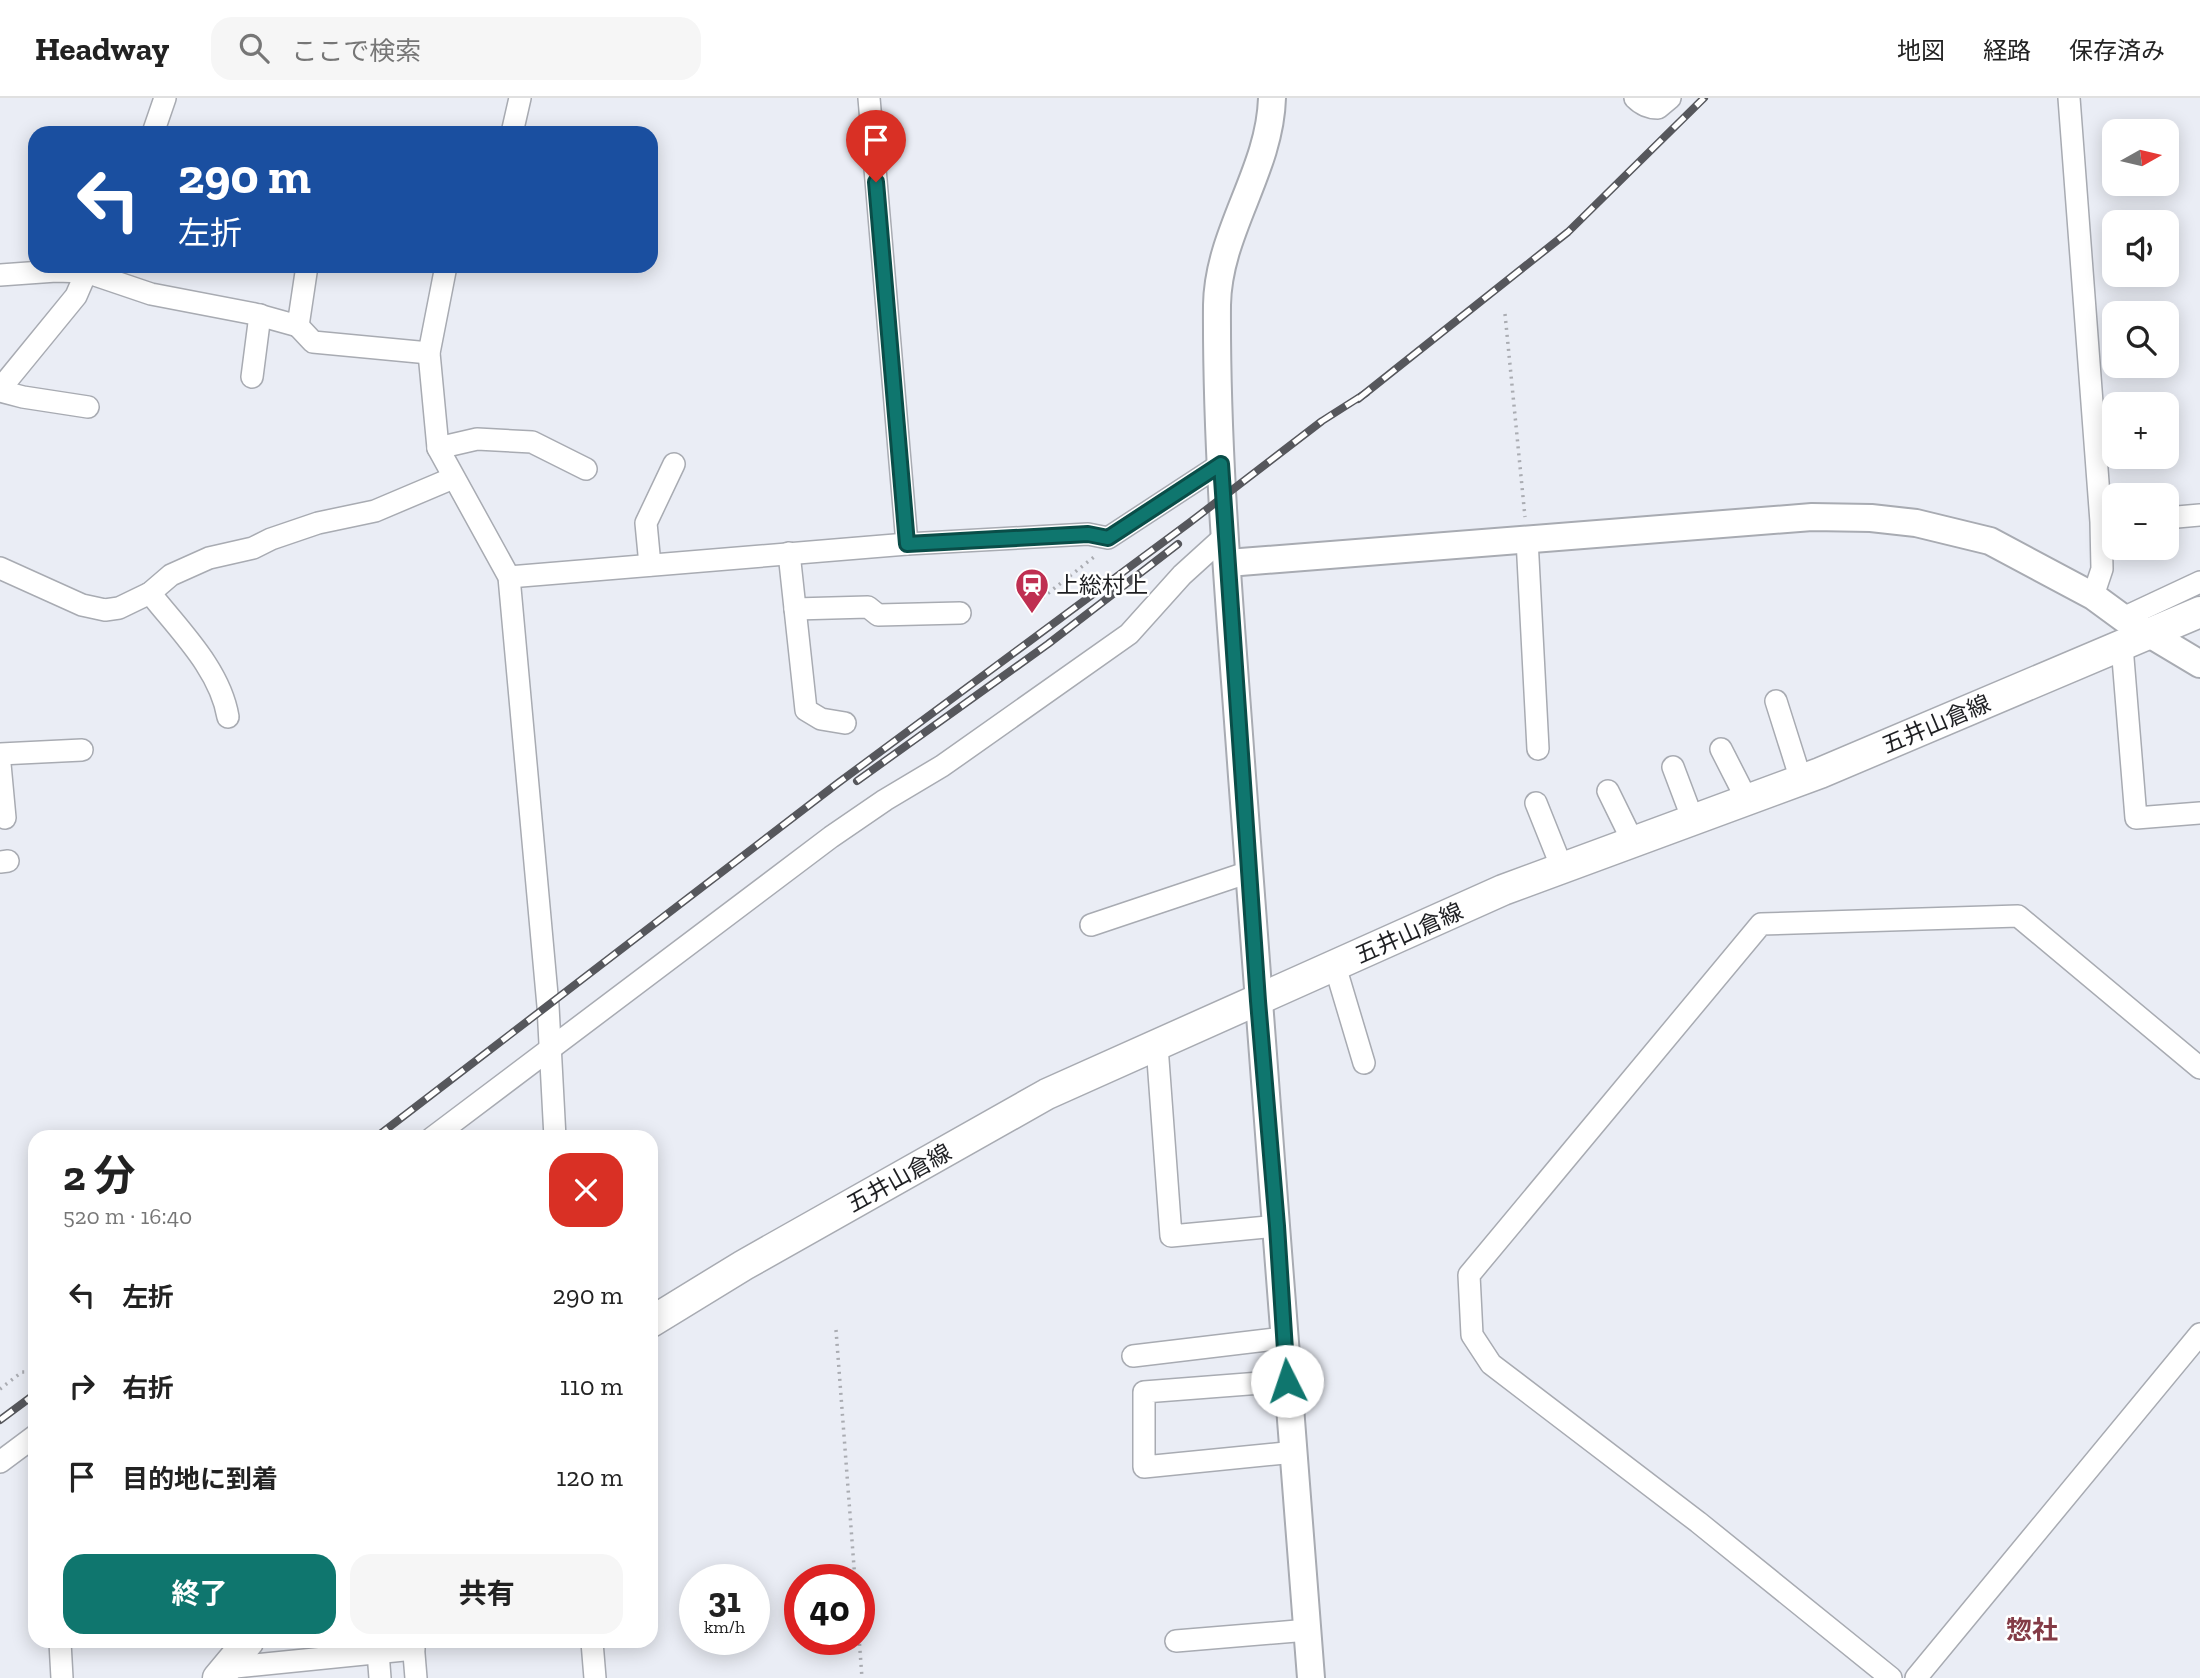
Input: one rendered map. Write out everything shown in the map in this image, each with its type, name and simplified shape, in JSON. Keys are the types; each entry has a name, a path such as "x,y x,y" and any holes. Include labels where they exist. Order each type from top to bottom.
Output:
{"main road":[{"name":"五井山倉線","path":"658,1318 744,1265 1047,1094 1503,890 1801,780 2122,632 2152,634 2200,612"},
{"path":"222,1673 243,1648"}],"street":[{"path":"155,126 165,98"},
{"path":"514,126 520,98"},
{"path":"869,98 907,544"},
{"path":"1272,98 1267,137 1226,246 1219,272 1217,302 1225,536 1311,1678"},
{"path":"1635,98 1642,105 1653,108 1658,108 1670,98"},
{"path":"2069,98 2104,483"},
{"path":"0,275 28,273"},
{"path":"85,273 76,296 0,390 23,397 88,407"},
{"path":"97,273 151,294 260,315 298,326 313,342 429,353"},
{"path":"298,326 306,273"},
{"path":"445,273 429,353 438,448 509,577 551,1046 555,1130"},
{"path":"252,377 260,315"},
{"path":"438,448 477,439 532,442 586,469"},
{"path":"650,565 646,523 674,464"},
{"path":"509,577 907,544 1088,534 1108,538 1221,464"},
{"path":"0,568 82,605 105,610 119,608 150,593 171,575 209,558 253,548 318,523 375,510 453,478"},
{"path":"2179,516 2200,515"},
{"path":"1227,563 1811,517 1916,523 1990,541 2093,596 2122,632 2136,818 2200,813"},
{"path":"442,1130 831,837 942,766 1129,634 1182,575 1225,536"},
{"path":"1527,539 1538,749"},
{"path":"789,554 806,710 821,719 845,723"},
{"path":"2093,596 2103,560"},
{"path":"2122,632 2200,582"},
{"path":"150,593 204,661 225,697 228,717"},
{"path":"795,609 867,607 878,615 960,613"},
{"path":"2152,634 2200,664"},
{"path":"1776,701 1801,780"},
{"path":"0,754 82,750"},
{"path":"1721,750 1747,800"},
{"path":"0,764 5,818"},
{"path":"1673,767 1693,820"},
{"path":"1608,791 1633,842"},
{"path":"1536,803 1562,868"},
{"path":"1091,925 1249,872"},
{"path":"1891,1678 1698,1522 1491,1364 1472,1335 1469,1275 1761,924 2018,916 2200,1068"},
{"path":"1335,966 1364,1063"},
{"path":"1157,1046 1171,1236 1277,1226"},
{"path":"1916,1678 2200,1334"},
{"path":"1133,1356 1284,1338"},
{"path":"1287,1381 1144,1392 1144,1467 1295,1452"},
{"path":"0,1462 28,1441"},
{"path":"1176,1641 1308,1630"},
{"path":"60,1648 62,1678"},
{"path":"222,1673 400,1648"},
{"path":"413,1648 416,1678"},
{"path":"592,1648 595,1678"},
{"path":"378,1653 380,1678"}],"path":[{"path":"1506,314 1527,539"},
{"path":"1037,602 1090,562 1108,538"},
{"path":"836,1330 854,1564"},
{"path":"0,1389 22,1372 28,1372"},
{"path":"860,1655 862,1678"}],"railway":[{"path":"1358,399 1568,232 1704,98"},
{"path":"385,1130 838,783 1322,421 1366,393"},
{"path":"857,781 1048,644 1178,544"},
{"path":"0,1420 28,1399"}],"place":[{"name":"上総村上","path":"1032,615"}],"district":[{"name":"惣社","path":"2032,1630"}],"route":[{"path":"876,182 907,544 1088,534 1108,538 1221,464 1287,1381"}]}
